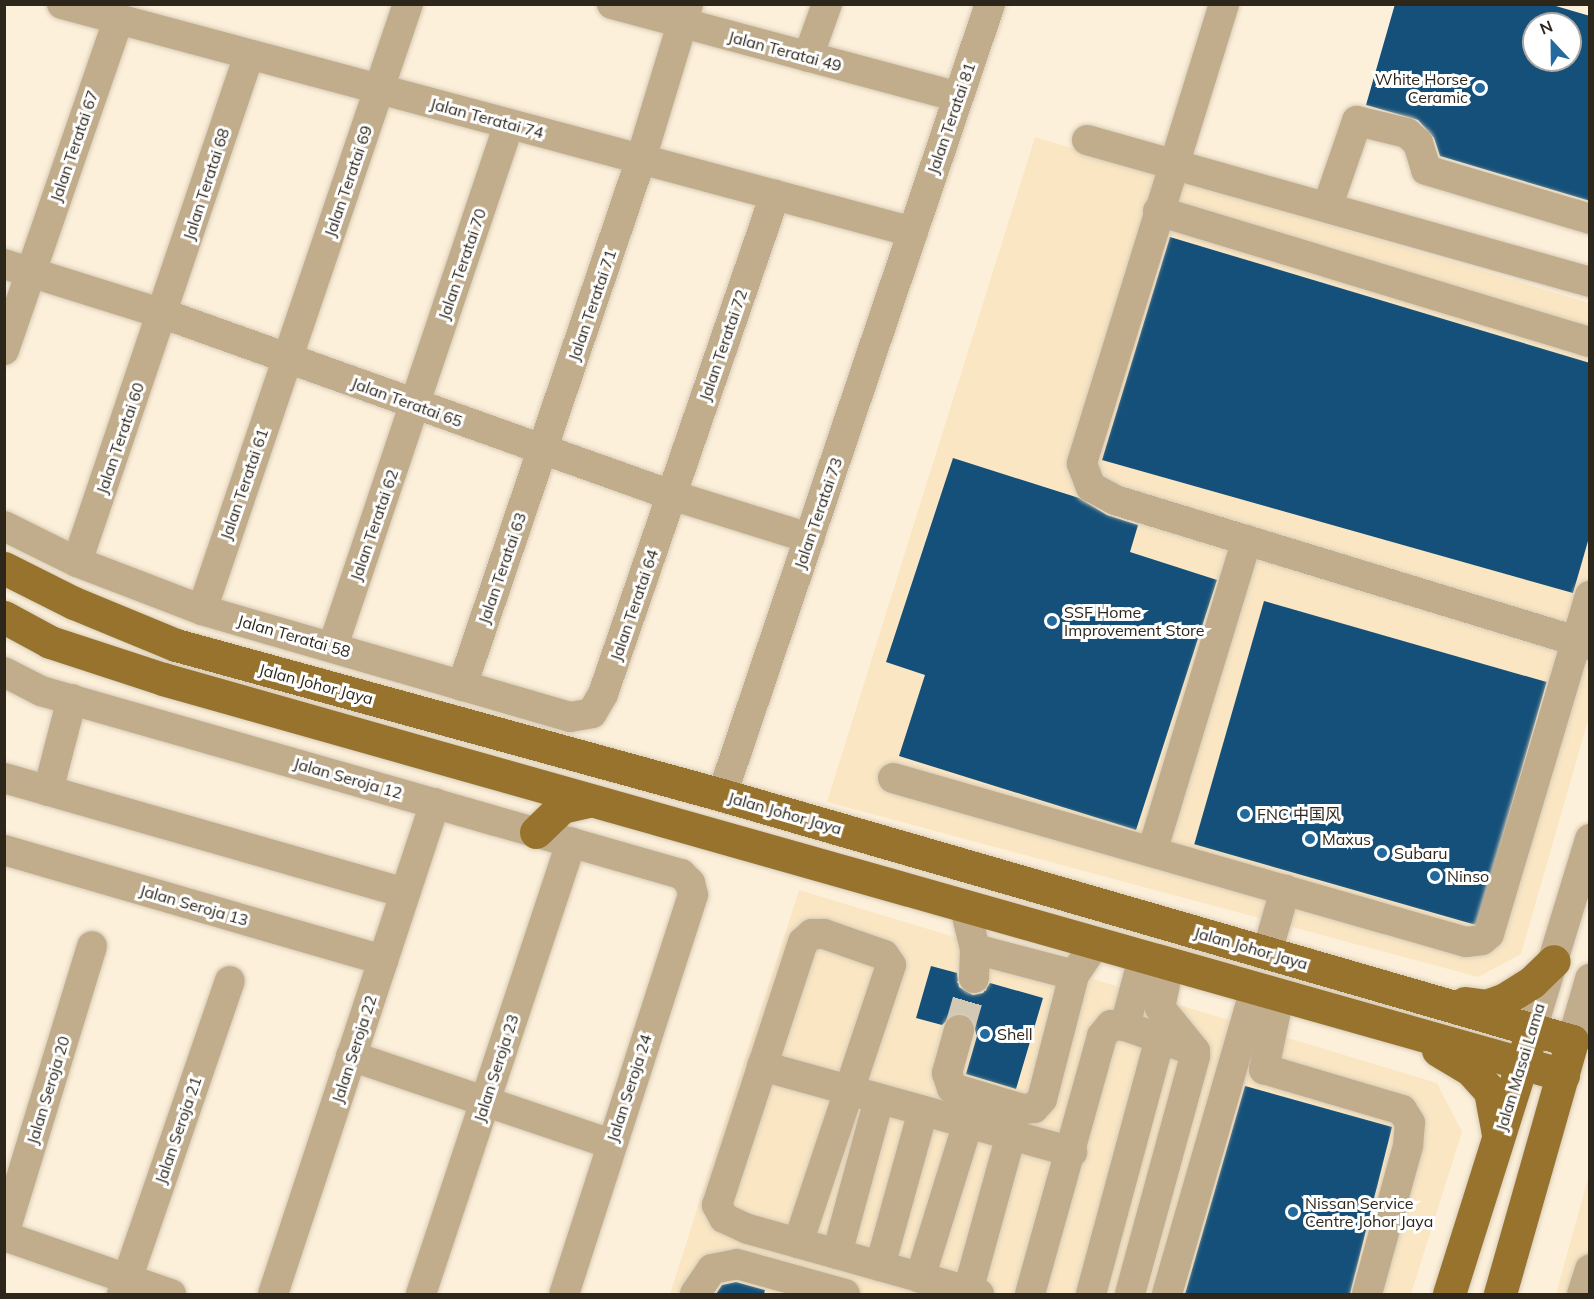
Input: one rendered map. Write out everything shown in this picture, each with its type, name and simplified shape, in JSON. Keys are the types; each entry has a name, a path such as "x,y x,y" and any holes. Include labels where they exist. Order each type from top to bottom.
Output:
{"main road":[{"name":"Jalan Johor Jaya","path":"4,568 74,603 176,645 722,795 1572,1041"},
{"path":"4,617 50,642 163,680 1563,1075"},
{"path":"536,832 562,807 586,801"},
{"path":"1419,997 1486,1006 1505,999 1532,982 1554,961"},
{"name":"Jalan Masai Lama","path":"1449,1294 1532,1029"},
{"path":"1405,1031 1470,1069 1490,1091 1498,1137"},
{"path":"1500,1294 1572,1041"}],"street":[{"name":"Jalan Teratai 74","path":"62,4 133,16 249,55 913,232"},
{"name":"Jalan Teratai 69","path":"287,358 408,4"},
{"name":"Jalan Teratai 49","path":"612,4 684,14 808,57 958,97"},
{"path":"808,57 827,4"},
{"name":"Jalan Teratai 81","path":"913,232 990,4"},
{"path":"1224,4 1172,164 1082,464 1091,487 1115,500 1583,643"},
{"name":"Jalan Teratai 71","path":"542,450 641,159 684,14"},
{"name":"Jalan Teratai 67","path":"4,350 18,268 133,16"},
{"name":"Jalan Teratai 68","path":"164,314 249,55"},
{"path":"1328,205 1357,121 1407,133 1418,143 1426,170 1590,219"},
{"name":"Jalan Teratai 70","path":"414,405 509,124"},
{"path":"1088,140 1328,205 1590,282"},
{"name":"Jalan Teratai 72","path":"671,495 775,195"},
{"path":"1158,211 1590,342"},
{"name":"Jalan Teratai 73","path":"722,795 913,232"},
{"name":"Jalan Teratai 65","path":"18,268 164,314 671,495 809,538"},
{"name":"Jalan Teratai 60","path":"77,562 164,314"},
{"name":"Jalan Teratai 61","path":"202,610 287,358"},
{"name":"Jalan Teratai 62","path":"333,646 414,405"},
{"name":"Jalan Teratai 63","path":"462,686 542,450"},
{"name":"Jalan Teratai 64","path":"592,713 603,694 671,495"},
{"name":"Jalan Teratai 58","path":"4,526 77,562 202,610 333,646 570,717 592,713"},
{"path":"1152,852 1247,540"},
{"path":"893,778 1466,942 1482,940 1489,934 1583,643 1590,596"},
{"name":"Jalan Seroja 12","path":"4,672 41,691 681,874 690,883"},
{"path":"48,791 72,699"},
{"path":"4,778 405,893"},
{"name":"Jalan Seroja 22","path":"273,1294 435,803"},
{"name":"Jalan Masai Lama","path":"1532,1029 1590,838"},
{"name":"Jalan Seroja 23","path":"421,1294 571,842"},
{"name":"Jalan Seroja 13","path":"4,850 383,960"},
{"name":"Jalan Seroja 24","path":"564,1294 693,895 690,883"},
{"path":"1267,953 1285,890"},
{"path":"965,908 974,964 1074,975"},
{"path":"798,1243 891,965 884,955 824,934 812,934 803,942 717,1205 724,1218 798,1243 974,1293 1011,1135"},
{"path":"959,1030 947,1073 952,1089 1023,1109 1034,1108 1041,1099 1074,975 1095,944"},
{"name":"Jalan Seroja 20","path":"4,1235 92,946"},
{"path":"1125,1026 1156,961"},
{"path":"1156,961 1160,1008 1195,1051"},
{"path":"1572,1041 1590,979"},
{"name":"Jalan Seroja 21","path":"124,1287 230,981"},
{"path":"1167,1294 1250,1065 1267,992"},
{"path":"1030,1294 1072,1152 1102,1036 1111,1025 1125,1026 1195,1051"},
{"path":"1091,1294 1160,1039"},
{"path":"1130,1294 1195,1051"},
{"path":"351,1056 611,1144"},
{"path":"1250,1065 1402,1110 1410,1123 1408,1146 1367,1294"},
{"path":"762,1066 1072,1152"},
{"path":"837,1254 879,1099"},
{"path":"880,1266 923,1111"},
{"path":"920,1278 968,1123"},
{"path":"4,1235 124,1287 171,1294"},
{"path":"695,1294 712,1269 737,1264 844,1294"},
{"path":"1582,1294 1590,1269"}],"shaded area":[{"path":"1035,137 1589,303 1589,717 1521,954 1478,977 827,802"},
{"path":"799,890 1437,1083 1462,1132 1411,1294 670,1294"},
{"path":"1589,1175 1589,1294 1556,1294"}],"building":[{"name":"White Horse Ceramic","path":"1395,4 1549,4 1576,12 1522,12 1522,72 1582,72 1582,14 1590,16 1590,201 1440,156 1434,138 1418,120 1366,105"},
{"path":"1170,237 1590,363 1590,534 1573,593 1102,460"},
{"name":"SSF Home Improvement Store","path":"953,458 1079,498 1107,515 1138,525 1130,552 1217,580 1136,830 899,756 925,675 886,662"},
{"path":"1264,601 1547,682 1477,925 1194,844"},
{"path":"931,966 957,973 959,987 973,995 983,993 990,983 1043,998 1016,1089 966,1074 977,1036 971,1018 954,1014 942,1025 916,1018"},
{"name":"Nissan Service Centre Johor Jaya","path":"1245,1086 1392,1127 1350,1294 1185,1294"},
{"path":"736,1282 765,1290 764,1294 716,1294 722,1285"}],"tunnel":[{"path":"959,1030 974,978"}],"place":[{"name":"White Horse Ceramic","path":"1480,88"},
{"name":"SSF Home Improvement Store","path":"1052,621"},
{"name":"FNC 中国风","path":"1245,814"},
{"name":"Maxus","path":"1310,839"},
{"name":"Subaru","path":"1382,853"},
{"name":"Ninso","path":"1435,876"},
{"name":"Shell","path":"985,1034"},
{"name":"Nissan Service Centre Johor Jaya","path":"1293,1212"}]}
